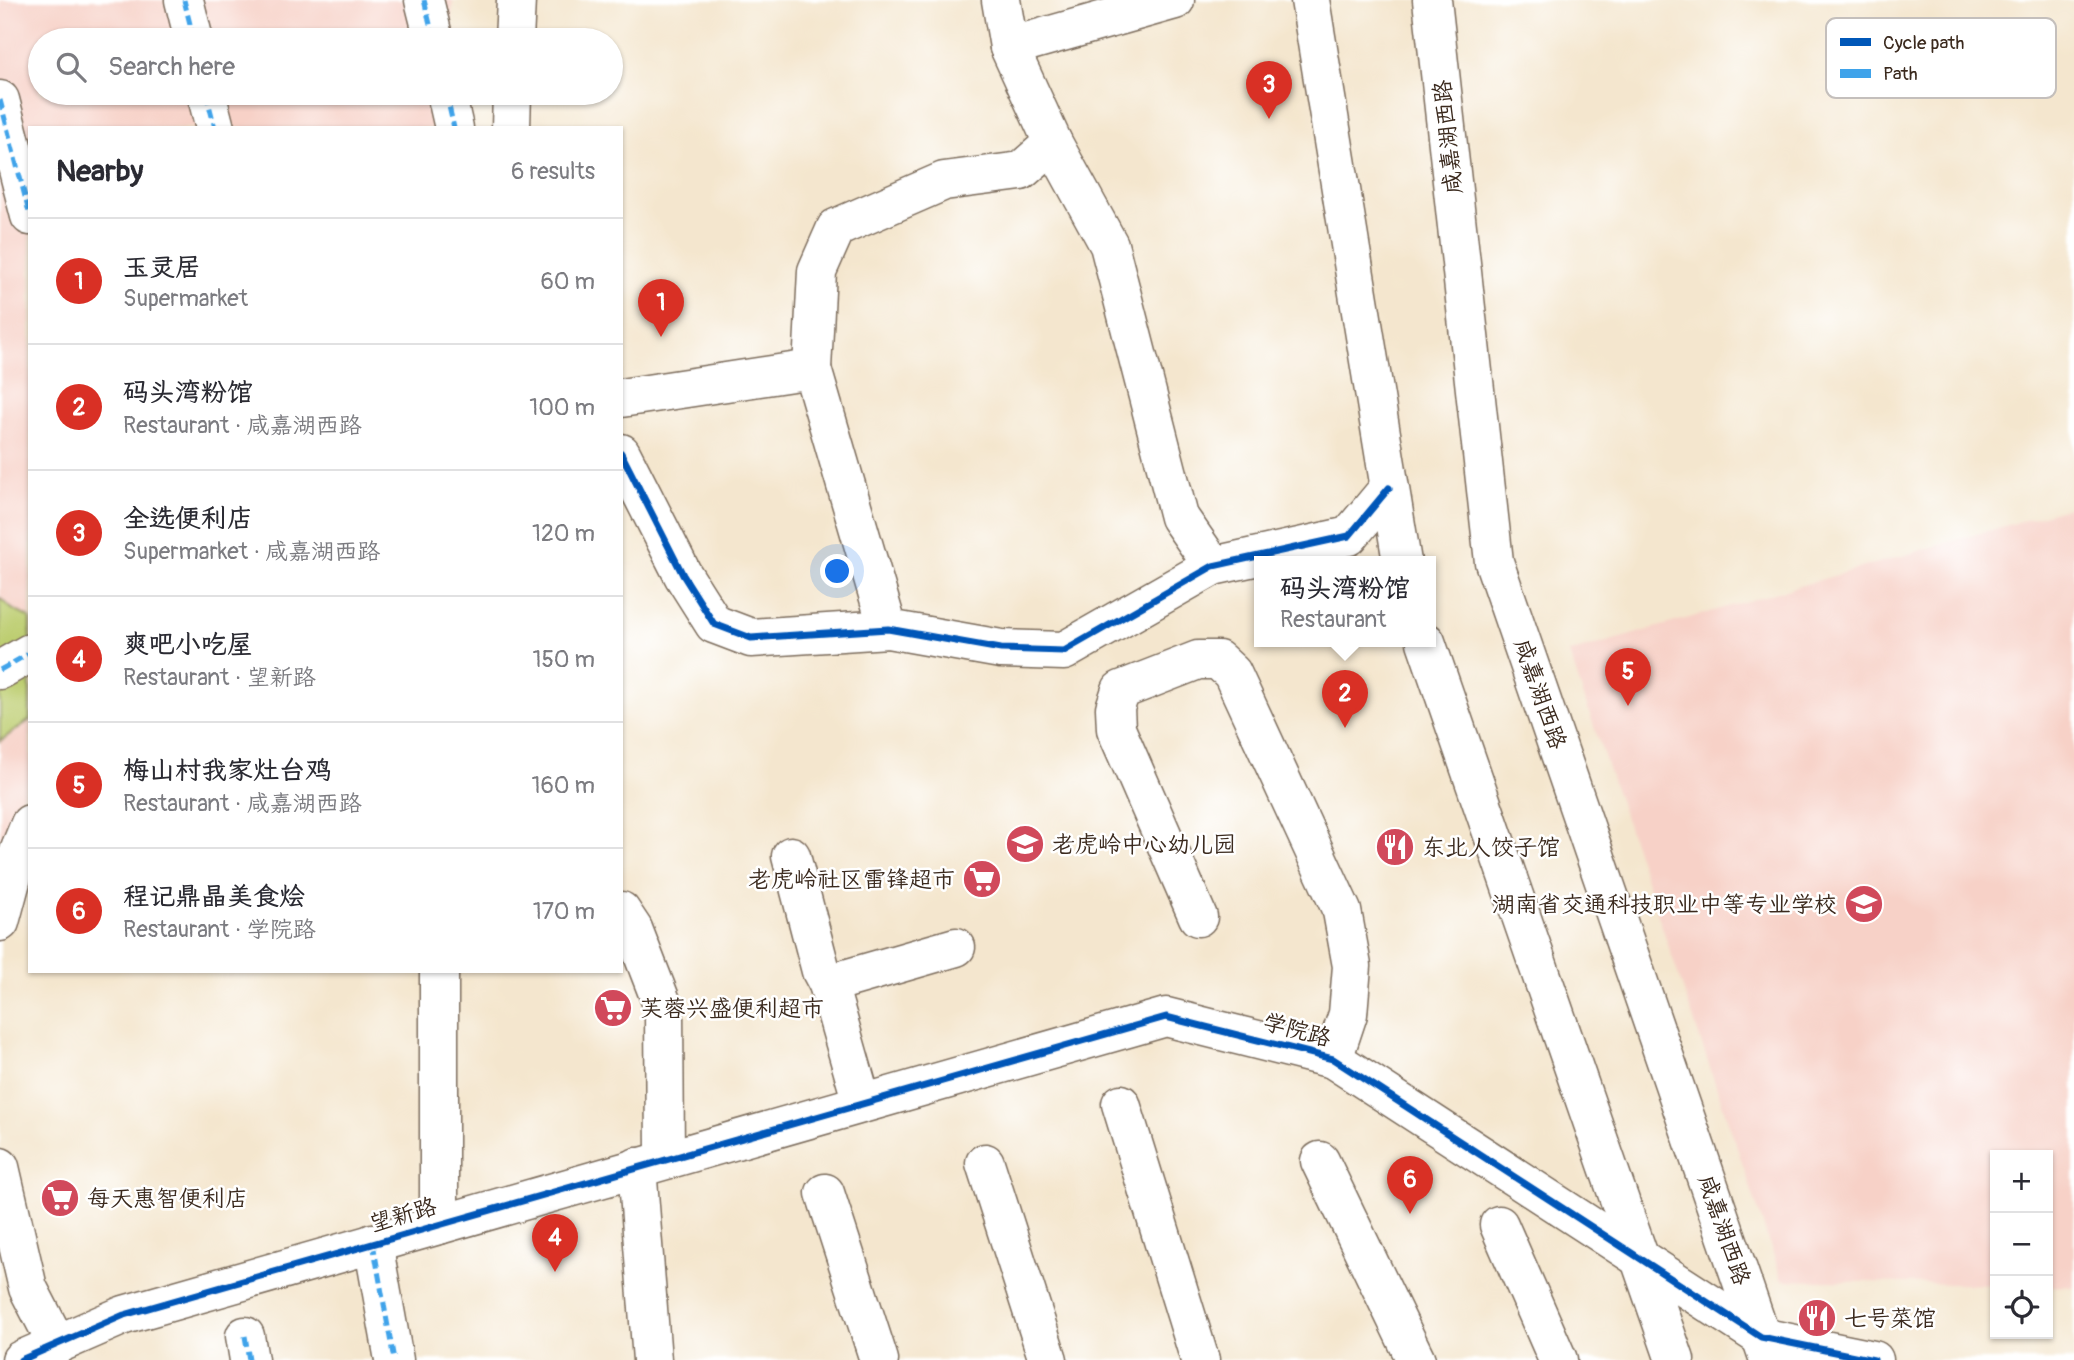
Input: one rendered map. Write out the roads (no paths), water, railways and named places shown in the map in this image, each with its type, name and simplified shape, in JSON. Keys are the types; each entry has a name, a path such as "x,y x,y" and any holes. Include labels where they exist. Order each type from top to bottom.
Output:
{"street":[{"path":"184,0 191,28"},
{"path":"424,0 431,28"},
{"path":"515,28 516,0"},
{"path":"1175,0 1011,15 1053,143 1109,245 1179,517 1213,566"},
{"path":"1310,0 1401,556"},
{"name":"咸嘉湖西路","path":"1432,0 1494,562 1765,1348"},
{"path":"0,100 28,208"},
{"path":"209,105 214,126"},
{"path":"449,105 454,126"},
{"path":"511,126 512,105"},
{"path":"888,629 812,369 817,271 836,228 944,181 1021,171 1053,143"},
{"path":"623,398 812,369"},
{"path":"623,457 683,575 714,624 751,638 888,629 1001,649 1064,651 1213,566 1254,557"},
{"path":"1258,556 1349,536 1389,488"},
{"path":"1428,647 1675,1360"},
{"path":"0,670 28,654"},
{"path":"1198,917 1116,729 1115,708 1121,690 1198,660 1218,660 1232,673 1342,911 1352,966 1348,1014 1333,1059"},
{"path":"0,922 19,851 28,829"},
{"path":"791,856 821,971 828,984 862,1103"},
{"path":"623,914 633,929 664,1009 651,1163 652,1360"},
{"path":"828,984 956,947"},
{"path":"439,973 439,1225"},
{"name":"学院路","path":"801,1120 1166,1017 1333,1059 1639,1258 1765,1348"},
{"path":"1121,1104 1200,1360"},
{"name":"望新路","path":"21,1360 124,1315 801,1120"},
{"path":"1320,1161 1416,1360"},
{"path":"985,1163 1048,1360"},
{"path":"0,1167 28,1288 57,1344"},
{"path":"825,1193 879,1360"},
{"path":"1499,1225 1558,1360"},
{"path":"373,1243 394,1360"},
{"path":"1765,1348 1874,1360"}],"place":[{"name":"全选便利店","path":"1269,119"},
{"name":"玉灵居","path":"661,337"},
{"name":"梅山村我家灶台鸡","path":"1628,706"},
{"name":"码头湾粉馆","path":"1345,728"},
{"name":"老虎岭中心幼儿园","path":"1025,844"},
{"name":"东北人饺子馆","path":"1395,847"},
{"name":"老虎岭社区雷锋超市","path":"982,879"},
{"name":"湖南省交通科技职业中等专业学校","path":"1864,904"},
{"name":"芙蓉兴盛便利超市","path":"613,1008"},
{"name":"每天惠智便利店","path":"60,1198"},
{"name":"程记鼎晶美食烩","path":"1410,1214"},
{"name":"爽吧小吃屋","path":"555,1272"},
{"name":"七号菜馆","path":"1817,1318"}]}
